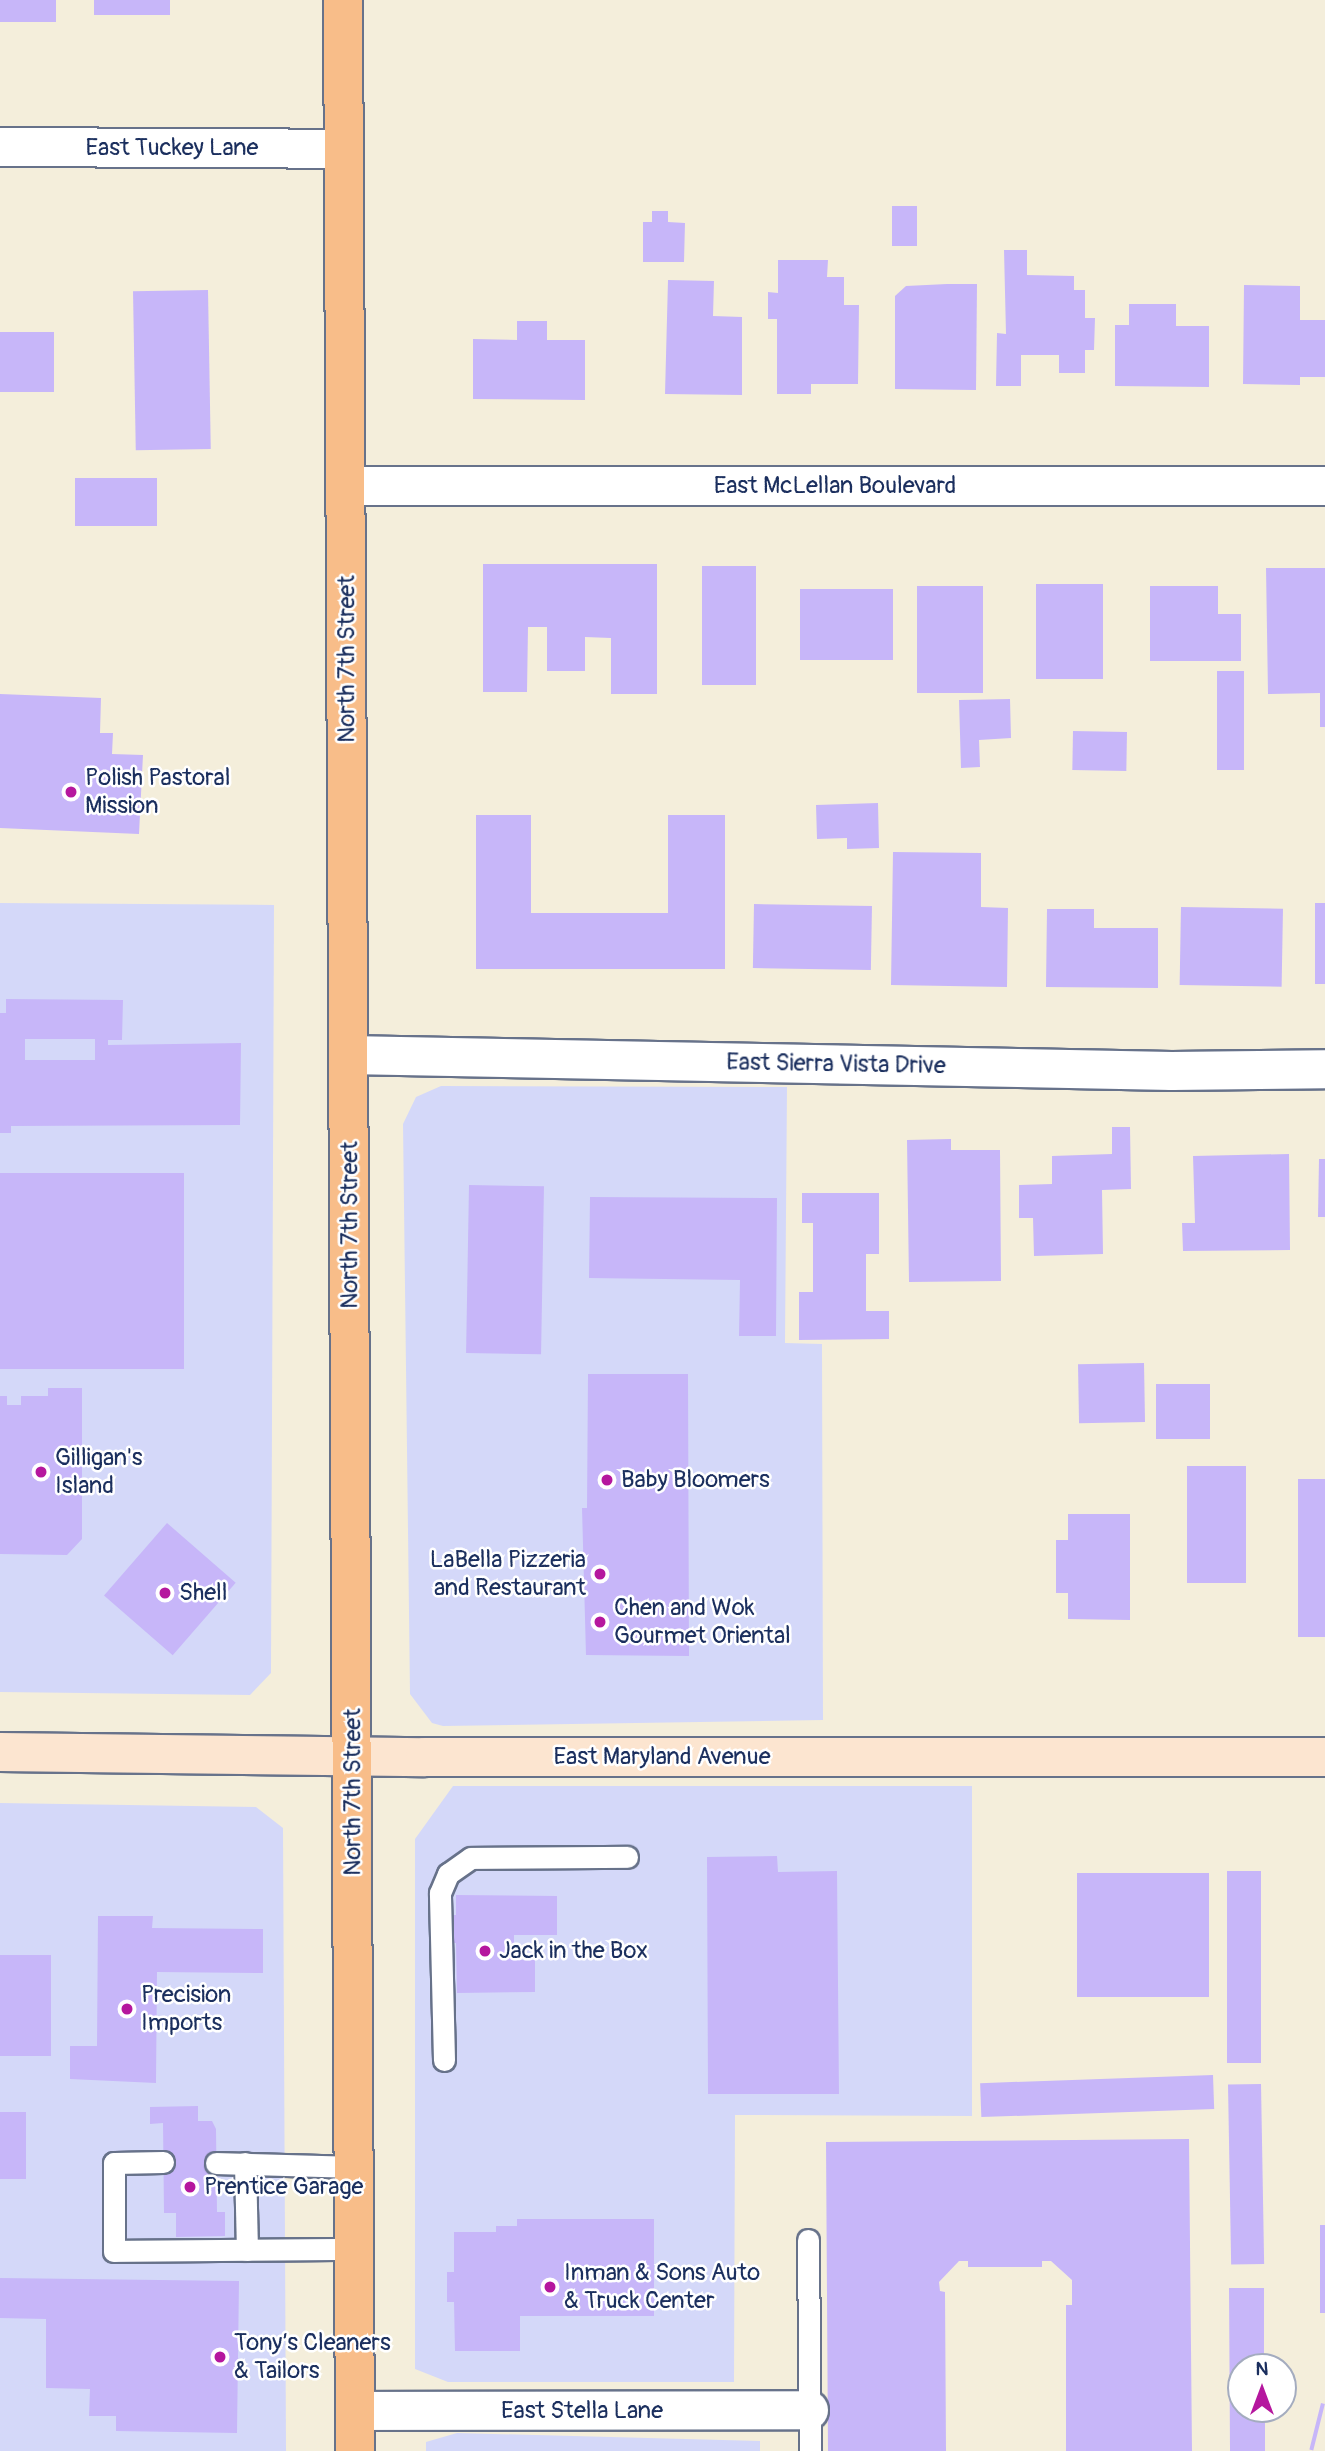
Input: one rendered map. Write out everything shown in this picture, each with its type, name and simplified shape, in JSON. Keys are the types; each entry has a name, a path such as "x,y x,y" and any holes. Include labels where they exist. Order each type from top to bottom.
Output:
{"main road":[{"name":"North 7th Street","path":"343,0 354,1757 355,2451"}],"street":[{"name":"East Tuckey Lane","path":"0,147 344,149"},
{"name":"East McLellan Boulevard","path":"346,486 1325,486"},
{"name":"East Sierra Vista Drive","path":"348,1055 1172,1071 1325,1069"},
{"name":"East Maryland Avenue","path":"0,1752 354,1757 1325,1757"},
{"name":"East Stella Lane","path":"355,2411 809,2410"}],"lane":[{"path":"444,2060 440,1893 448,1874 471,1858 627,1857"},
{"path":"163,2162 114,2163 114,2251 355,2249"},
{"path":"216,2163 355,2167"},
{"path":"245,2163 247,2250"},
{"path":"808,2240 810,2451"}],"shaded area":[{"path":"0,903 274,905 271,1673 250,1695 0,1692"},
{"path":"441,1086 787,1087 785,1343 822,1344 823,1720 443,1726 432,1723 410,1694 403,1124 416,1097"},
{"path":"453,1786 972,1786 972,2116 735,2115 734,2382 448,2382 415,2369 415,1839"},
{"path":"0,1803 256,1807 283,1828 286,2451 0,2451"},
{"path":"457,2433 760,2441 760,2451 426,2451 426,2442"}],"building":[{"path":"0,0 56,0 56,22 0,22"},
{"path":"94,0 170,0 170,15 94,15"},
{"path":"892,206 917,206 917,246 892,246"},
{"path":"652,211 668,211 668,222 685,223 684,262 643,262 643,222 652,222"},
{"path":"1004,250 1027,250 1027,275 1074,276 1074,290 1085,290 1085,318 1095,318 1094,350 1085,350 1085,373 1059,373 1059,355 1021,355 1021,386 996,386 997,333 1006,334"},
{"path":"778,260 828,260 827,277 844,277 844,305 859,305 858,384 811,384 811,394 777,394 777,319 768,319 768,292 778,293"},
{"path":"668,280 714,281 713,316 742,317 742,395 665,394"},
{"path":"977,284 976,390 895,389 895,296 906,286"},
{"path":"1244,285 1300,286 1300,320 1325,320 1325,377 1300,377 1300,385 1243,384"},
{"path":"208,290 211,449 136,450 133,291"},
{"path":"1129,304 1176,304 1176,326 1209,326 1209,387 1115,386 1115,325 1129,325"},
{"path":"517,321 547,321 547,340 585,340 585,400 473,399 473,339 517,340"},
{"path":"0,332 54,332 54,392 0,392"},
{"path":"75,478 157,478 157,526 75,526"},
{"path":"483,564 657,564 657,694 611,694 611,638 585,637 585,671 547,671 547,627 528,627 527,692 483,692"},
{"path":"702,566 756,566 756,685 702,685"},
{"path":"1266,568 1325,568 1325,727 1320,727 1320,693 1268,694"},
{"path":"1036,584 1103,584 1103,679 1036,679"},
{"path":"917,586 983,586 983,693 917,693"},
{"path":"1150,586 1218,586 1218,614 1241,614 1241,661 1150,661"},
{"path":"800,589 893,589 893,660 800,660"},
{"path":"1217,671 1244,671 1244,770 1217,770"},
{"name":"Polish Pastoral Mission","path":"0,694 101,698 100,733 113,733 112,754 143,755 139,834 0,828"},
{"path":"1010,699 1011,738 979,740 980,767 961,768 959,700"},
{"path":"1073,731 1127,732 1126,771 1072,770"},
{"path":"878,803 879,848 847,849 847,838 817,839 816,805"},
{"path":"476,815 531,815 531,913 668,913 668,815 725,815 725,969 476,969"},
{"path":"893,852 981,853 981,907 1008,908 1007,987 891,985"},
{"path":"1315,903 1325,903 1325,984 1315,984"},
{"path":"754,904 872,906 871,970 753,968"},
{"path":"1181,907 1283,909 1282,987 1180,985"},
{"path":"1047,909 1094,909 1094,928 1158,928 1158,988 1046,987"},
{"path":"6,999 123,1000 122,1040 108,1040 108,1045 241,1043 240,1125 11,1126 11,1133 0,1133 0,1013 6,1013","holes":["25,1039 95,1039 95,1060 25,1060"]},
{"path":"1112,1127 1130,1127 1131,1189 1102,1190 1103,1254 1034,1256 1033,1218 1019,1218 1019,1185 1052,1184 1052,1156 1112,1154"},
{"path":"951,1139 951,1150 1000,1150 1001,1281 909,1282 907,1140"},
{"path":"1289,1154 1290,1250 1183,1251 1182,1223 1195,1223 1193,1156"},
{"path":"1319,1159 1325,1159 1325,1217 1318,1217"},
{"path":"0,1173 184,1173 184,1369 0,1369"},
{"path":"469,1185 544,1186 541,1354 466,1353"},
{"path":"802,1193 879,1193 879,1254 866,1254 866,1311 889,1311 889,1339 799,1340 799,1292 813,1292 813,1223 802,1223"},
{"path":"590,1197 777,1198 776,1336 739,1336 740,1280 589,1278"},
{"path":"1144,1363 1145,1422 1079,1423 1078,1364"},
{"path":"588,1374 688,1374 689,1656 586,1655 582,1508 587,1508"},
{"path":"1156,1384 1210,1384 1210,1439 1156,1439"},
{"name":"Gilligan's Island","path":"48,1388 82,1388 82,1539 67,1555 0,1554 0,1396 7,1396 7,1405 21,1405 21,1396 48,1396"},
{"path":"1187,1466 1246,1466 1246,1583 1187,1583"},
{"path":"1298,1479 1325,1479 1325,1637 1298,1637"},
{"path":"1068,1514 1130,1514 1130,1620 1068,1619 1068,1593 1056,1593 1056,1540 1068,1540"},
{"path":"167,1523 236,1583 173,1655 104,1595"},
{"path":"777,1856 778,1872 837,1871 839,2094 708,2094 707,1857"},
{"path":"1227,1871 1261,1871 1261,2063 1227,2063"},
{"path":"1077,1873 1209,1873 1209,1997 1077,1997"},
{"name":"Jack in the Box","path":"456,1895 557,1896 557,1935 514,1935 514,1960 535,1960 535,1992 457,1993 456,1943 444,1943 444,1915 456,1915"},
{"name":"Precision Imports","path":"98,1916 153,1916 152,1928 263,1929 263,1973 157,1972 156,2083 70,2079 70,2046 97,2046"},
{"path":"0,1955 51,1955 51,2056 0,2056"},
{"path":"1213,2075 1214,2109 981,2117 980,2083"},
{"path":"1261,2084 1264,2264 1231,2265 1228,2085"},
{"name":"Prentice Garage","path":"198,2106 198,2121 212,2121 216,2129 217,2212 225,2212 225,2236 176,2237 176,2213 164,2213 163,2123 150,2124 150,2107"},
{"path":"0,2112 26,2112 26,2179 0,2179"},
{"path":"1189,2139 1192,2451 1066,2451 1066,2305 1072,2305 1072,2280 1051,2261 1042,2261 1042,2267 968,2267 968,2261 959,2261 939,2282 940,2291 945,2292 946,2451 828,2451 826,2142"},
{"name":"Inman & Sons Auto & Truck Center","path":"517,2219 654,2219 654,2316 520,2316 520,2351 455,2351 454,2302 447,2302 447,2272 454,2272 454,2232 496,2232 496,2226 517,2226"},
{"path":"1320,2225 1325,2225 1325,2313 1320,2313"},
{"path":"0,2278 239,2281 237,2433 116,2431 116,2416 89,2416 90,2389 46,2388 46,2319 0,2318"},
{"path":"1229,2288 1264,2288 1264,2353 1229,2353"},
{"path":"1321,2403 1325,2404 1313,2451 1309,2450"},
{"path":"1230,2423 1265,2423 1265,2451 1230,2451"}],"place":[{"name":"Polish Pastoral Mission","path":"71,792"},
{"name":"Gilligan's Island","path":"41,1472"},
{"name":"Baby Bloomers","path":"607,1480"},
{"name":"LaBella Pizzeria and Restaurant","path":"600,1574"},
{"name":"Shell","path":"165,1593"},
{"name":"Chen and Wok Gourmet Oriental","path":"600,1622"},
{"name":"Jack in the Box","path":"485,1951"},
{"name":"Precision Imports","path":"127,2009"},
{"name":"Prentice Garage","path":"190,2187"},
{"name":"Inman & Sons Auto & Truck Center","path":"550,2287"},
{"name":"Tony’s Cleaners & Tailors","path":"220,2357"}]}
